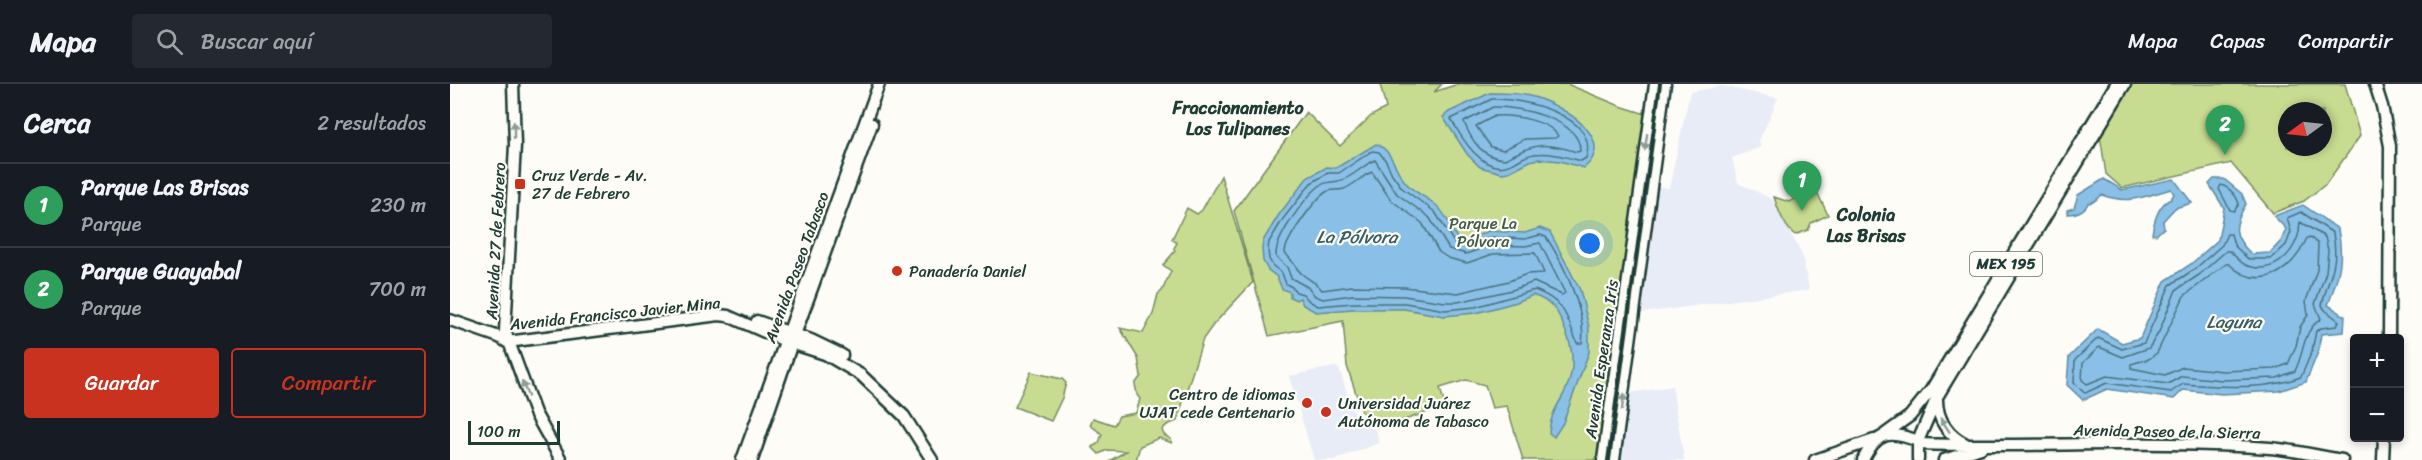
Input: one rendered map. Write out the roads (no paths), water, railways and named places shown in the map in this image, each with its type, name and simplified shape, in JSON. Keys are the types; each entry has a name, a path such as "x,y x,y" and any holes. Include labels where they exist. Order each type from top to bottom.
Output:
{"main road":[{"name":"Avenida 27 de Febrero","path":"513,84 515,145 504,338 535,413 561,460"},
{"name":"Avenida Paseo Tabasco","path":"752,460 790,338 879,84"},
{"name":"Avenida Paseo Tabasco","path":"742,460 887,84"},
{"name":"MEX 195","path":"1881,437 1910,416 1931,390 2116,84"},
{"name":"MEX 195","path":"1918,442 1937,397 2125,84"},
{"path":"2374,84 2382,106 2390,146 2389,334"},
{"name":"Avenida Francisco Javier Mina","path":"450,320 504,338 718,310 730,311 837,360 867,380 909,422 932,460"},
{"name":"Avenida Francisco Javier Mina","path":"790,338 839,353 877,382 913,418 938,460"},
{"path":"1937,397 1937,408 1942,422 1953,436 1967,445"},
{"name":"Avenida Paseo de la Sierra","path":"1881,437 1902,435 1918,442 1991,446 2177,443 2273,448 2342,460"},
{"path":"1815,460 1881,437"},
{"path":"1863,460 1881,437"},
{"path":"1918,442 1918,460"},
{"path":"2383,460 2384,442"},
{"name":"Avenida Paseo de la Sierra","path":"1944,460 1991,446"}],"street":[{"name":"Avenida Esperanza Iris","path":"1602,460 1654,84"},
{"name":"Avenida Esperanza Iris","path":"1615,460 1666,84"},
{"path":"1630,252 1643,254"}],"water":[{"path":"1490,93 1531,96 1560,108 1583,125 1591,135 1595,146 1593,157 1584,168 1560,161 1538,159 1502,173 1480,167 1467,154 1443,117"},
{"name":"La Pólvora","path":"1376,144 1387,151 1407,184 1440,209 1457,238 1466,241 1488,231 1525,233 1540,228 1550,232 1580,290 1589,327 1589,352 1563,423 1554,437 1549,433 1550,423 1569,381 1572,354 1568,336 1559,315 1553,306 1545,301 1533,295 1517,302 1476,313 1444,316 1404,309 1316,312 1303,305 1300,298 1296,300 1290,297 1290,292 1282,289 1277,277 1268,270 1263,261 1263,241 1278,216 1307,178 1327,167 1336,168"},
{"path":"2104,179 2122,190 2174,179 2192,203 2175,208 2163,221 2164,228 2156,235 2152,234 2155,219 2163,205 2174,194 2171,189 2129,199 2102,195 2080,211 2068,214 2067,210 2074,208 2078,195"},
{"name":"Laguna","path":"2214,179 2224,179 2242,194 2246,204 2236,230 2240,241 2251,254 2270,253 2281,241 2286,229 2274,216 2303,205 2338,229 2341,250 2339,268 2328,305 2345,316 2344,332 2321,334 2318,352 2306,382 2279,391 2222,394 2183,390 2174,399 2107,389 2083,400 2067,385 2069,357 2098,329 2122,343 2140,338 2165,281 2191,264 2218,240 2224,208 2209,184"}],"place":[{"name":"Parque Guayabal","path":"2225,155"},
{"name":"Cruz Verde - Av. 27 de Febrero","path":"520,184"},
{"name":"Parque Las Brisas","path":"1802,211"},
{"name":"Panadería Daniel","path":"897,271"},
{"name":"Centro de idiomas UJAT cede Centenario","path":"1307,403"},
{"name":"Universidad Juárez Autónoma de Tabasco","path":"1326,412"}],"district":[{"name":"Fraccionamiento Los Tulipanes","path":"1238,118"},
{"name":"Colonia Las Brisas","path":"1866,225"}],"park label":[{"name":"Parque La Pólvora","path":"1483,232"}]}
